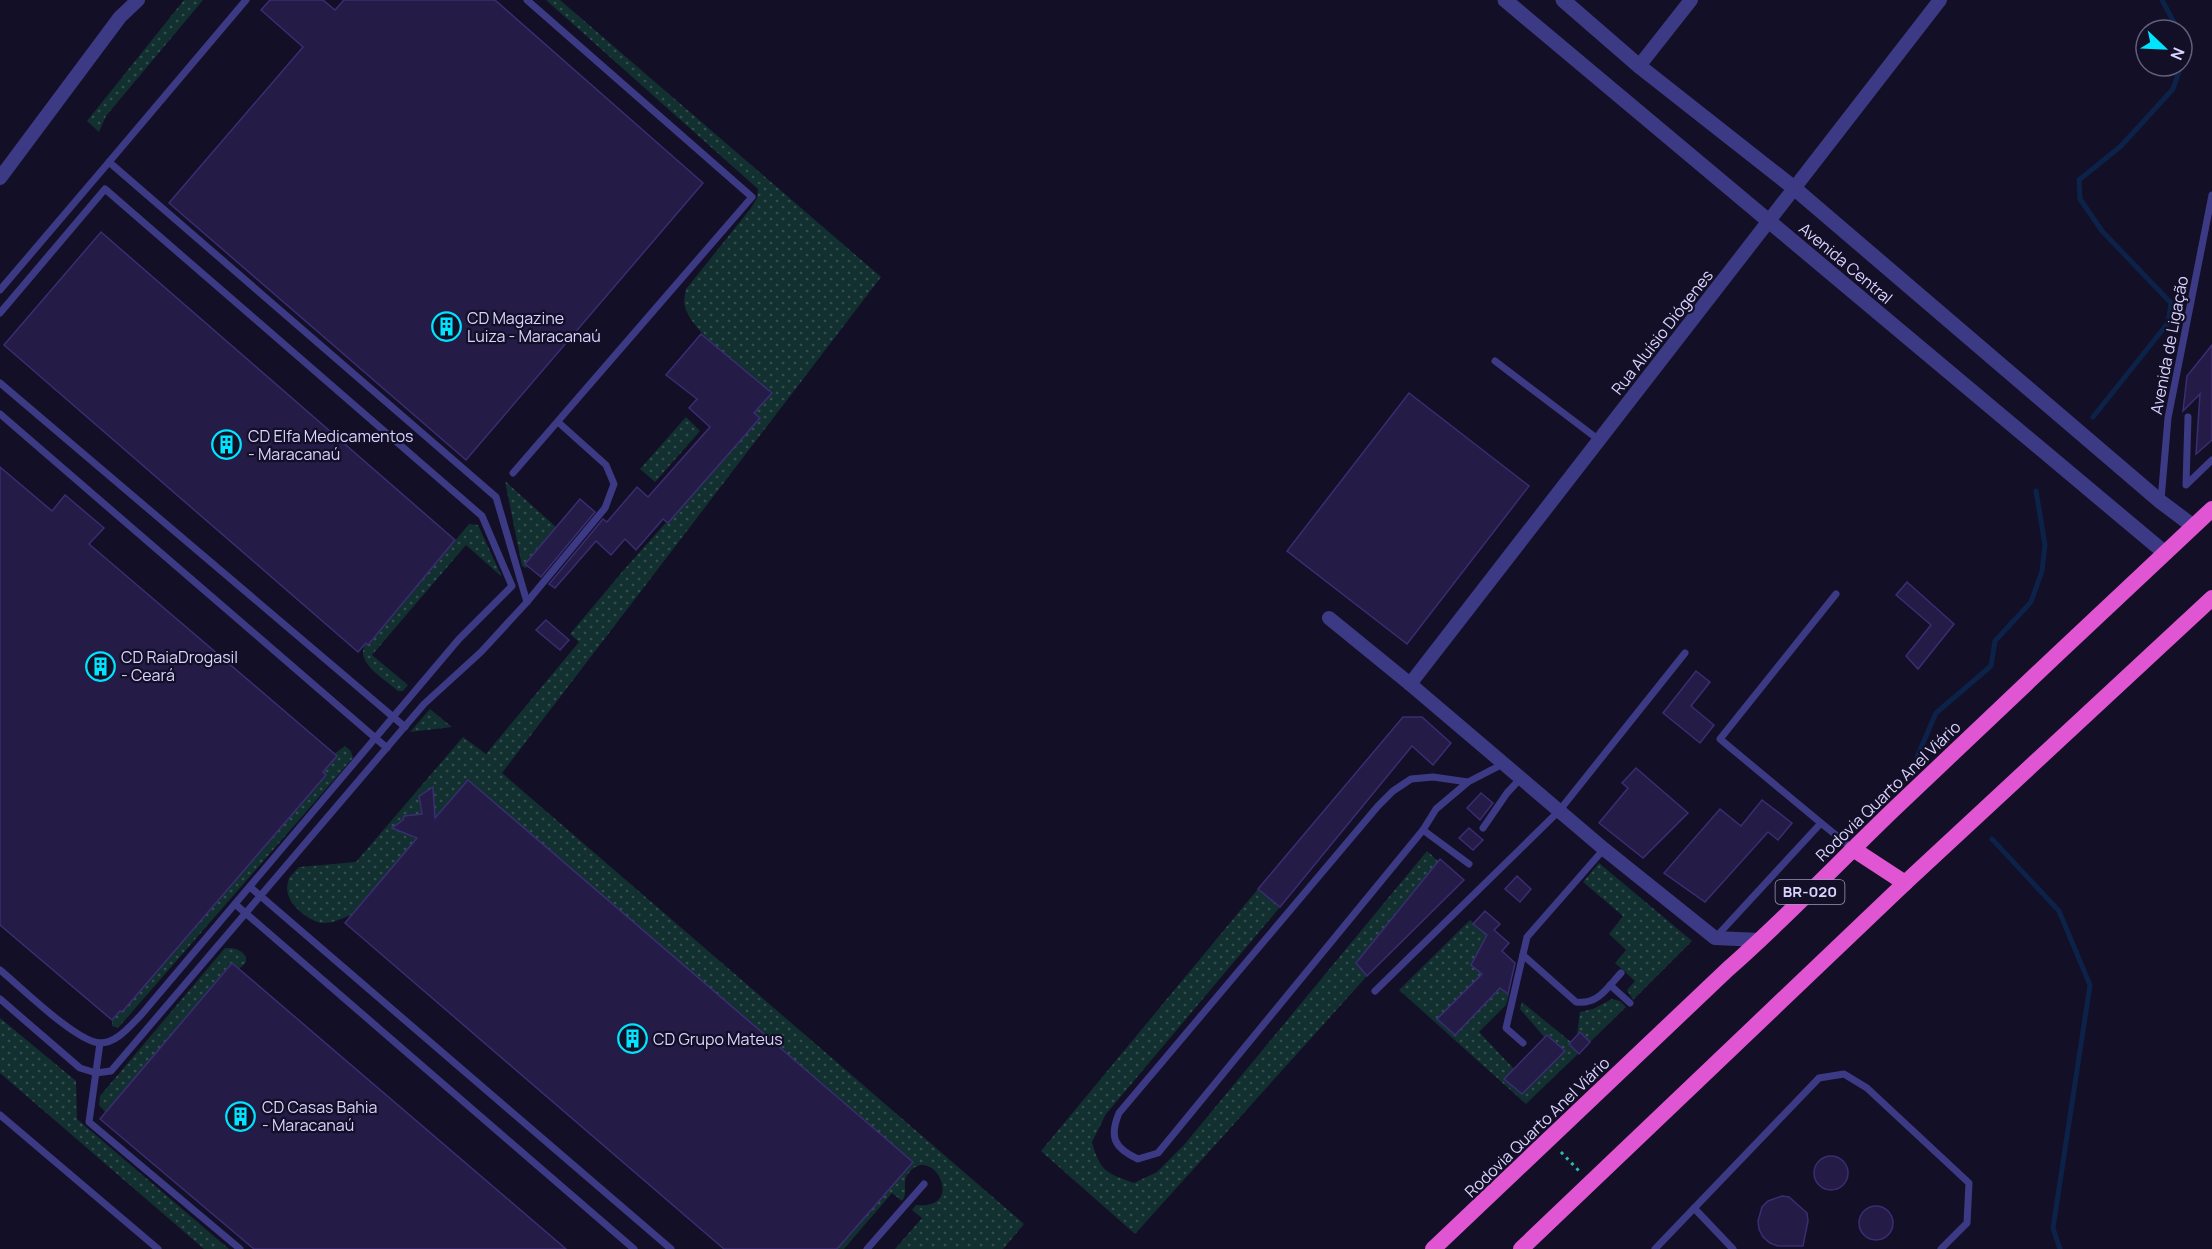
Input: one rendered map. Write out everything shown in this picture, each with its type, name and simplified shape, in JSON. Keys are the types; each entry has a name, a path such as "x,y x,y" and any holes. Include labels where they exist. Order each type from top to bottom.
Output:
{"highway":[{"name":"Rodovia Quarto Anel Viário","path":"1433,1249 1761,940 2049,661 2212,509"},
{"path":"1521,1249 1905,883 2212,598"},
{"path":"1853,849 1905,883"}],"street":[{"path":"0,178 120,17 138,0"},
{"name":"Avenida Central","path":"1505,0 2165,554"},
{"name":"Avenida Central","path":"1563,0 1640,66 1794,188 2161,502 2193,526"},
{"path":"1640,66 1691,0"},
{"name":"Rua Aluísio Diógenes","path":"1410,684 1940,0"},
{"path":"1329,618 1604,849 1715,938 1761,940"}],"lane":[{"path":"0,290 246,0"},
{"path":"513,473 752,197 527,0"},
{"path":"109,162 496,498 527,602"},
{"path":"0,313 105,189 482,516 512,586 459,639 122,1035 100,1043 79,1036 0,970"},
{"name":"Avenida de Ligação","path":"2161,502 2168,418 2212,195"},
{"path":"1495,360 1599,440"},
{"path":"0,382 405,727"},
{"path":"0,414 387,748"},
{"path":"2188,417 2186,485 2212,459"},
{"path":"0,999 80,1068 96,1073 111,1071 424,704 481,652 527,602 605,508 614,484 606,465 558,422"},
{"path":"1836,594 1720,739 1853,849"},
{"path":"1376,991 1559,811 1686,653"},
{"path":"1468,782 1433,777 1411,779 1393,791 1378,806 1119,1113 1113,1128 1115,1143 1126,1154 1138,1159 1158,1153 1423,830 1436,809 1468,782 1503,764"},
{"path":"1483,828 1507,793 1521,778"},
{"path":"1715,938 1821,823"},
{"path":"1423,830 1469,864"},
{"path":"1523,1043 1506,1028 1527,937 1604,849"},
{"path":"250,887 671,1249"},
{"path":"235,904 634,1249"},
{"path":"1523,955 1576,1002 1586,1004 1597,999 1621,973"},
{"path":"1610,985 1630,1003"},
{"path":"100,1043 89,1122 240,1249"},
{"path":"1655,1249 1819,1078 1844,1074 1867,1088 1969,1183 1967,1222 1941,1249"},
{"path":"0,1115 158,1249"},
{"path":"867,1249 924,1184"},
{"path":"1694,1208 1733,1249"}],"path":[{"path":"1550,1140 1591,1183"}],"green space":[{"path":"184,0 203,0 106,116 99,132 87,121"},
{"path":"546,0 560,0 881,277 502,773 1024,1224 1003,1249 895,1249 922,1218 912,1210 916,1205 932,1204 940,1198 943,1189 935,1171 927,1166 917,1166 906,1177 905,1194 902,1201 892,1193 844,1249 837,1249 912,1162 468,780 351,915 330,923 319,922 298,910 288,894 289,878 299,867 356,862 463,737 486,754 579,642 570,634 759,418 754,413 772,393 710,341 690,318 684,303 686,289 751,208 757,198 758,189"},
{"path":"686,417 700,431 655,482 640,469"},
{"path":"505,481 556,527 525,563 529,566 525,568 522,566"},
{"path":"469,524 478,525 502,577 466,545 372,655 408,685 403,691 398,691 372,670 364,657 363,650 366,643 368,645"},
{"path":"430,709 452,727 410,732"},
{"path":"345,746 351,751 353,758 118,1028 112,1026 112,1020 120,1011 122,1012 325,775 323,772 334,754"},
{"path":"1427,851 1438,861 1356,963 1367,976 1135,1234 1041,1151 1258,889 1280,907 1106,1114 1092,1142 1101,1165 1117,1176 1134,1183 1157,1172 1184,1145"},
{"path":"1599,863 1692,941 1633,1000 1627,990 1635,981 1615,963 1626,950 1609,934 1623,916 1583,882"},
{"path":"1470,920 1488,936 1471,965 1509,995 1506,1005 1479,1032 1514,1069 1505,1079 1522,1094 1564,1051 1548,1035 1545,1038 1520,1009 1522,1002 1571,1042 1569,1044 1579,1053 1526,1104 1399,990","holes":["1480,976 1497,992 1454,1035 1437,1019"]},
{"path":"225,948 240,951 246,957 246,962 239,969 231,963 106,1113 99,1105 100,1096"},
{"path":"1612,999 1620,1001 1626,1007 1590,1042 1580,1032 1577,1035 1580,1012 1593,1009"},
{"path":"0,1018 76,1081 77,1119 229,1249 204,1249 0,1073"}],"building":[{"name":"CD Magazine Luiza - Maracanaú","path":"270,0 323,0 335,10 344,0 495,0 703,183 466,460 169,203 303,47 261,10"},
{"name":"CD Elfa Medicamentos - Maracanaú","path":"101,232 455,540 368,645 366,643 358,652 4,345"},
{"path":"701,334 772,393 754,413 760,418 668,523 663,519 636,550 625,539 611,555 596,541 555,588 549,584 603,519 607,522 637,487 648,497 710,427 689,408 697,399 666,375"},
{"path":"2212,345 2212,440 2196,454 2200,394 2183,411 2187,376"},
{"path":"1409,393 1529,486 1407,644 1287,551"},
{"name":"CD RaiaDrogasil - Ceará","path":"0,467 52,511 65,495 104,528 89,544 337,756 323,772 326,775 122,1012 120,1011 112,1020 0,925"},
{"path":"580,499 595,512 541,577 525,564"},
{"path":"1907,582 1954,624 1918,669 1906,656 1931,625 1896,595"},
{"path":"546,620 569,640 560,650 536,630"},
{"path":"1696,671 1710,682 1691,706 1714,725 1700,743 1663,713"},
{"path":"1403,717 1422,717 1451,743 1433,765 1412,746 1280,907 1258,889"},
{"path":"1636,768 1688,813 1643,858 1599,823 1628,788 1622,783"},
{"name":"CD Grupo Mateus","path":"468,780 913,1162 837,1249 724,1249 345,923 417,838 392,828 403,820 404,816 422,814 419,796 433,787 435,818"},
{"path":"1481,793 1493,803 1480,820 1467,808"},
{"path":"1762,800 1792,823 1778,840 1768,832 1705,902 1664,873 1720,809 1741,826"},
{"path":"1469,828 1483,840 1473,850 1459,838"},
{"path":"1440,859 1464,880 1367,976 1356,963"},
{"path":"1517,876 1531,889 1520,902 1505,889"},
{"path":"1485,911 1500,924 1494,930 1509,943 1502,951 1515,963 1508,994 1500,988 1455,1035 1437,1019 1482,974 1471,965 1487,935 1473,924"},
{"name":"CD Casas Bahia - Maracanaú","path":"232,963 566,1249 254,1249 100,1119"},
{"path":"1580,1032 1590,1042 1579,1054 1569,1044"},
{"path":"1547,1035 1565,1051 1522,1094 1504,1079"},
{"path":"1831,1156 1843,1161 1848,1173 1843,1185 1831,1190 1819,1185 1814,1173 1819,1161"},
{"path":"1782,1196 1789,1197 1807,1213 1808,1221 1803,1246 1778,1246 1770,1243 1759,1229 1758,1221 1762,1207 1768,1201"},
{"path":"1876,1206 1888,1211 1893,1223 1888,1235 1876,1240 1864,1235 1859,1223 1864,1211"}],"waterway":[{"path":"2162,0 2172,18"},
{"path":"2093,417 2168,323 2171,303 2102,231 2080,199 2079,180 2121,146 2173,89 2177,78"},
{"path":"1917,757 1936,713 1991,666 1995,641 2031,602 2042,571 2045,545 2036,491"},
{"path":"1992,839 2059,911 2090,985 2053,1228 2060,1249"}],"place":[{"name":"CD Magazine Luiza - Maracanaú","path":"446,327"},
{"name":"CD Elfa Medicamentos - Maracanaú","path":"227,445"},
{"name":"CD RaiaDrogasil - Ceará","path":"100,666"},
{"name":"CD Grupo Mateus","path":"632,1039"},
{"name":"CD Casas Bahia - Maracanaú","path":"241,1116"}]}
